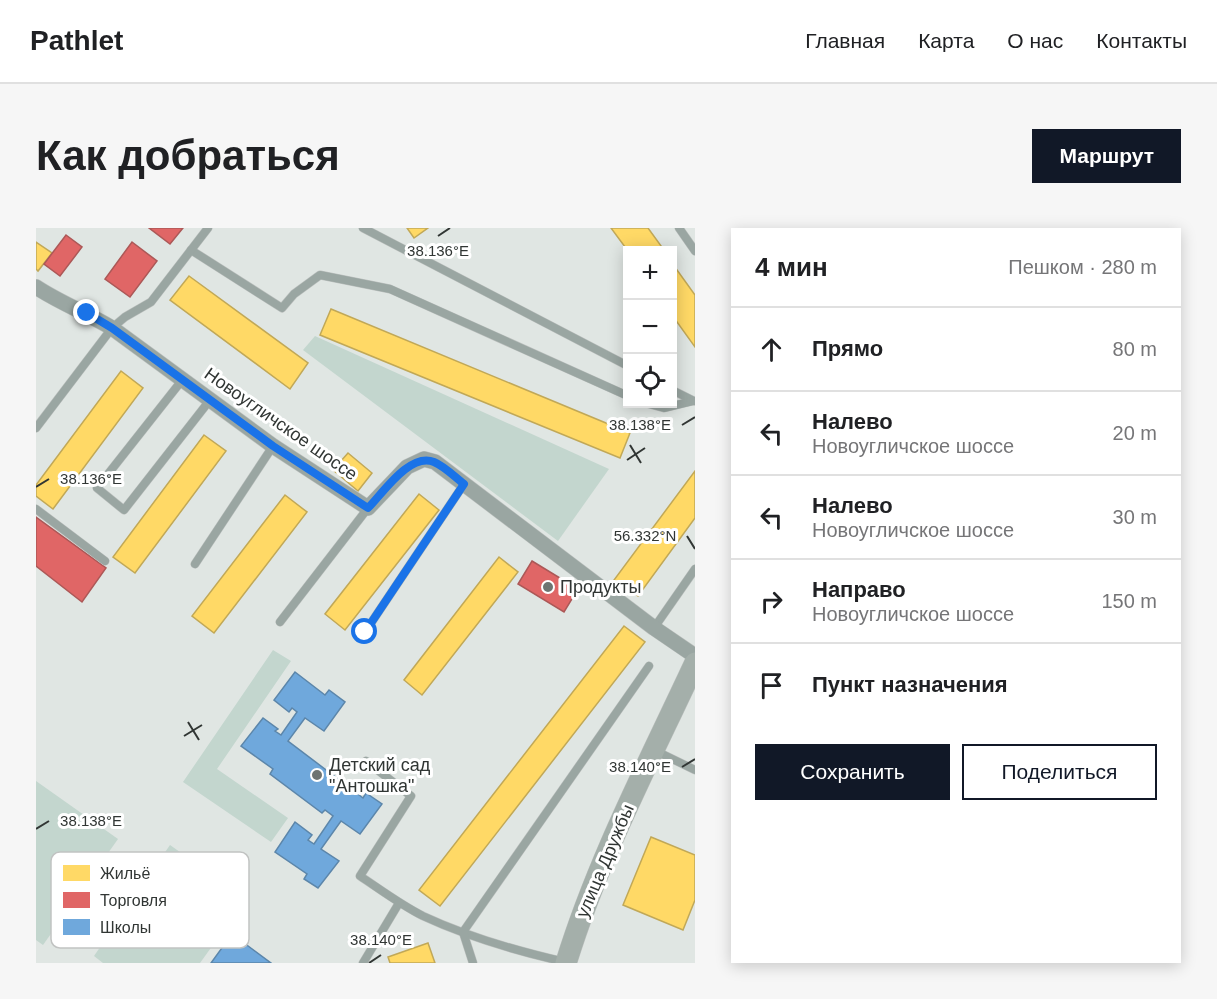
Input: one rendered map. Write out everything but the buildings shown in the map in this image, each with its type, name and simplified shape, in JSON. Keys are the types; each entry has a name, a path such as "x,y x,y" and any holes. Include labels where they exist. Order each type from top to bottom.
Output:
{"street":[{"name":"Новоугличское шоссе","path":"36,287 112,328 273,446 368,508"},
{"path":"368,508 406,467 424,459 435,462 654,628 695,656"},
{"name":"улица Дружбы","path":"566,963 582,913 609,848 695,663"}],"lane":[{"path":"36,428 112,328 125,317 151,302 208,228"},
{"path":"363,228 623,364"},
{"path":"679,228 695,251"},
{"path":"191,250 282,308 294,294 320,275 390,289 623,394"},
{"path":"183,379 97,488 124,510 210,399"},
{"path":"677,392 694,401"},
{"path":"677,405 694,401"},
{"path":"195,564 273,446"},
{"path":"365,632 464,484"},
{"path":"280,622 368,508"},
{"path":"36,509 105,561"},
{"path":"654,628 695,569"},
{"path":"463,932 649,666"},
{"path":"654,750 695,770"},
{"path":"366,761 411,796 360,876 399,903 423,916 527,954 566,963"},
{"path":"363,963 399,903"},
{"path":"463,932 473,963"}],"green space":[{"path":"315,336 609,469 558,541 303,350"},
{"path":"273,650 291,661 217,769 288,818 271,842 183,782"},
{"path":"36,781 118,839 109,852 51,852 51,934 43,945 36,940"},
{"path":"170,845 180,852 165,852"},
{"path":"99,948 211,948 200,963 103,963 94,956"}],"place":[{"name":"Продукты","path":"548,587"},
{"name":"Детский сад \"Антошка\"","path":"317,775"}],"route":[{"path":"87,313 112,328 273,446 368,508 406,467 424,459 435,462 464,484 365,632"}]}
